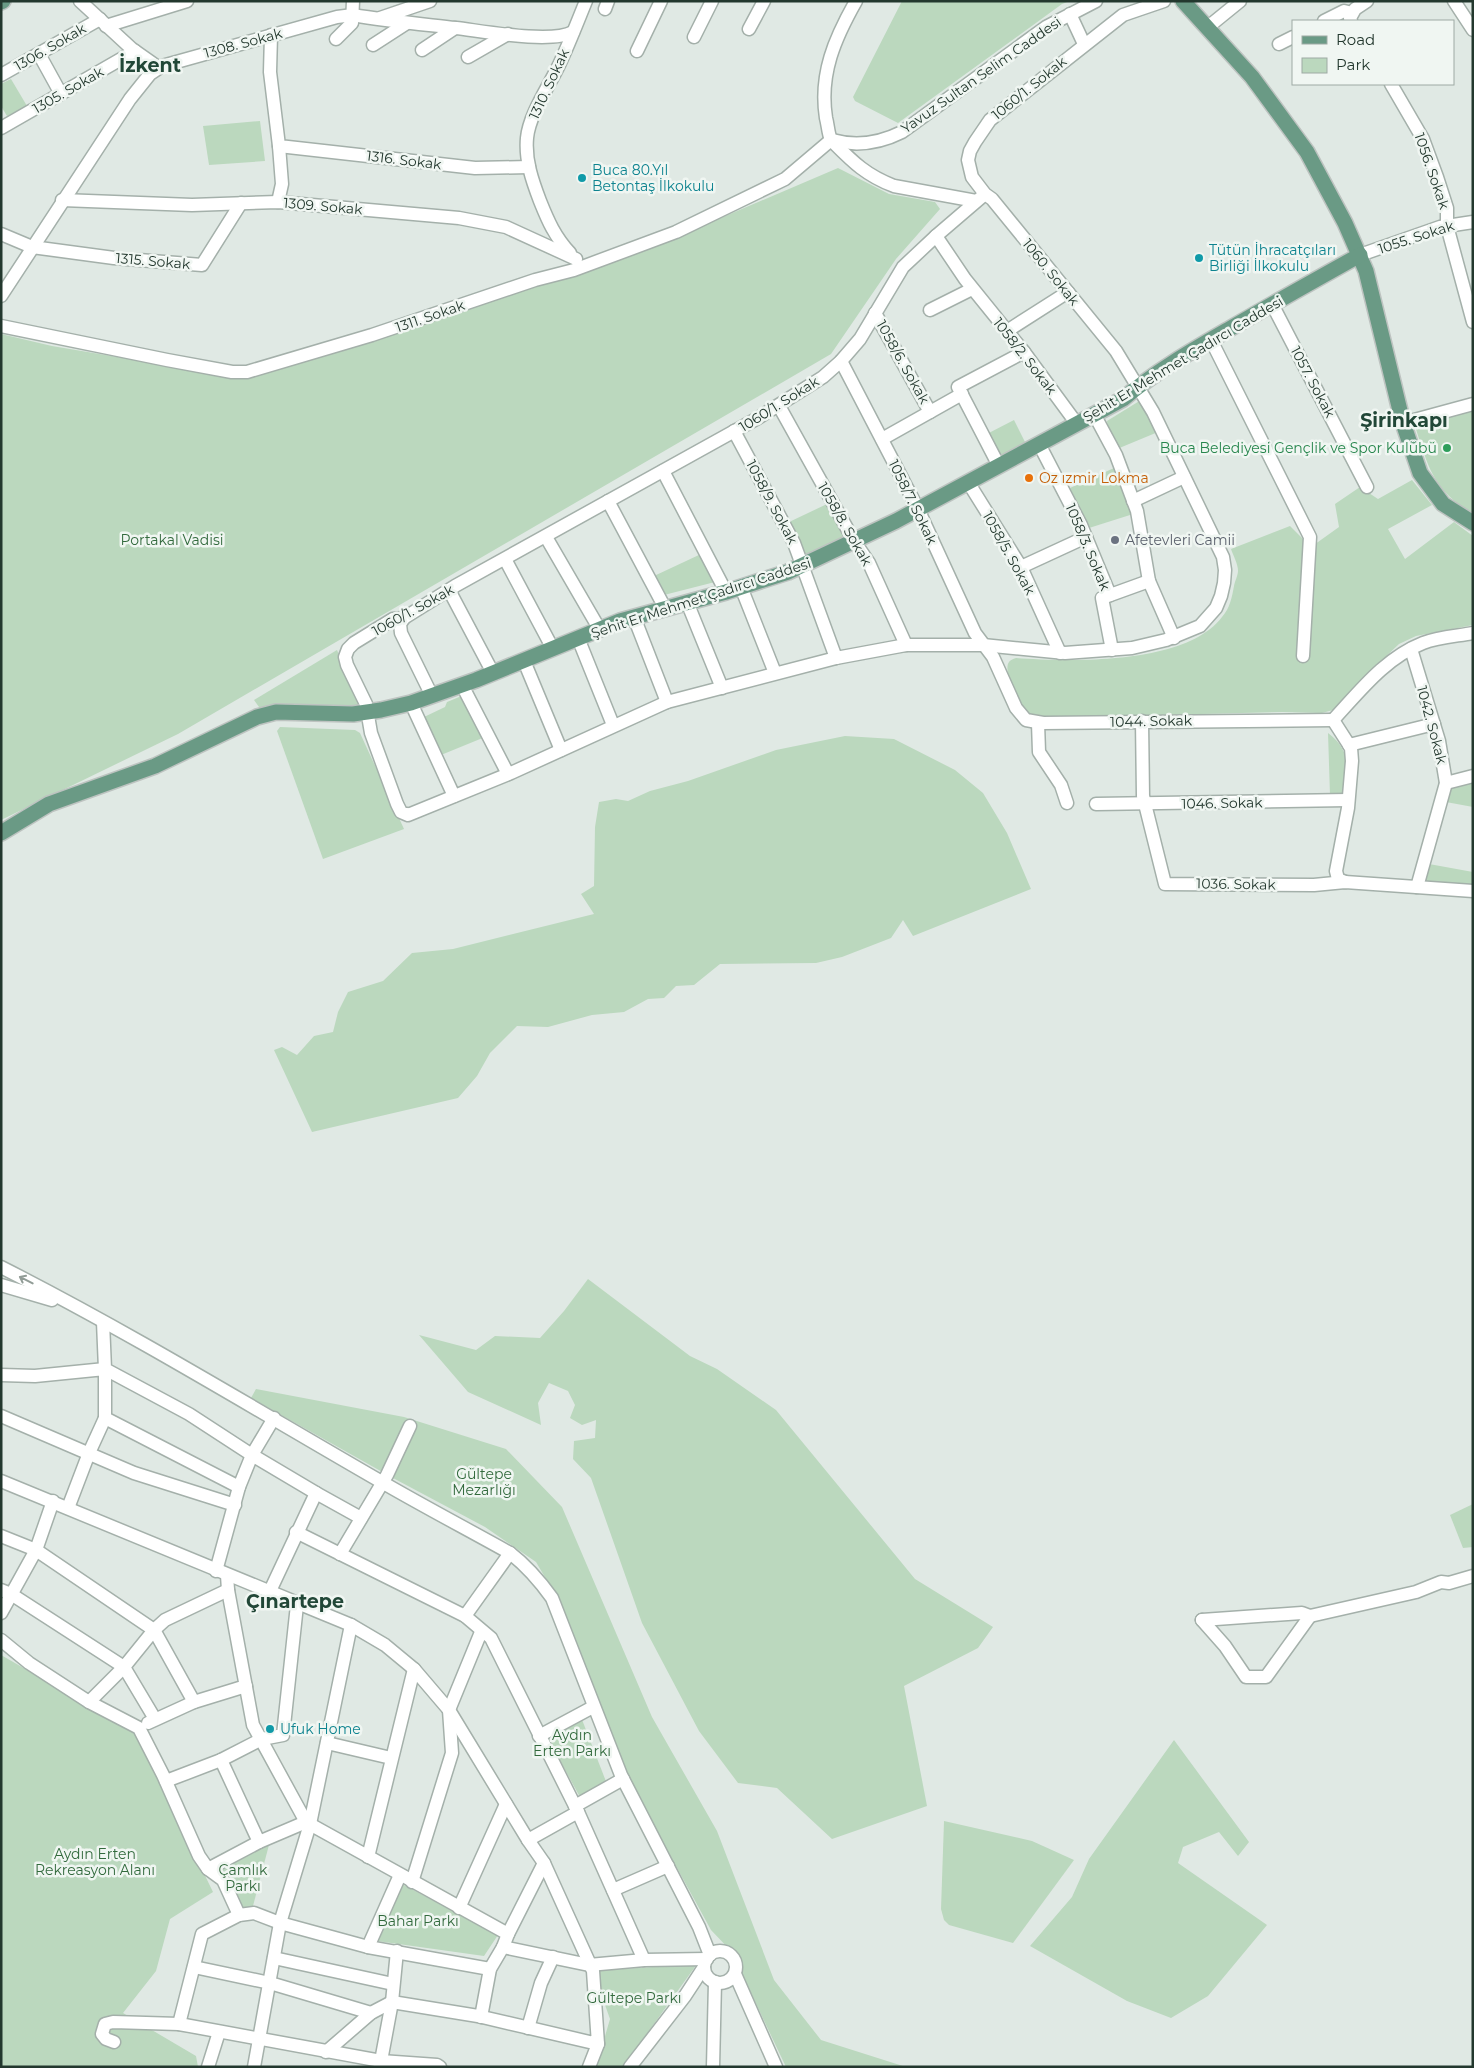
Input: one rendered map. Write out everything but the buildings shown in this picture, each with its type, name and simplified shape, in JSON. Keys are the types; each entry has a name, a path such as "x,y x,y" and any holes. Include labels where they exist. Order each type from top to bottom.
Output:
{"main road":[{"path":"1183,1 1252,78 1306,152 1366,271 1403,423 1420,473 1443,504 1473,523"},
{"name":"Şehit Er Mehmet Çadırcı Caddesi","path":"1,833 49,804 155,766 257,717 276,712 366,713 412,702 462,685 634,617 726,592 803,566 918,509 1122,399 1147,379 1211,340 1360,256"}],"street":[{"path":"80,1 135,51 159,68"},
{"name":"1306. Sokak","path":"1,76 39,54 103,22 187,1"},
{"path":"336,39 352,23 353,1"},
{"path":"375,19 430,1"},
{"name":"1310. Sokak","path":"576,259 558,241 550,228 529,167 527,138 529,126 586,1"},
{"path":"637,51 661,1"},
{"path":"694,37 712,1"},
{"path":"749,29 764,1"},
{"path":"856,1 835,43 824,82 824,102 831,140 857,166 894,186 981,197"},
{"name":"Yavuz Sultan Selim Caddesi","path":"831,140 845,144 877,143 902,132 1046,27 1096,1"},
{"name":"1060/1. Sokak","path":"366,713 366,704 347,665 348,649 393,619 404,618 449,590 778,406 823,377 841,361 860,339 903,267 981,197 969,169 970,152 974,142 996,113 1123,15 1164,1"},
{"path":"1208,27 1240,1"},
{"path":"1326,20 1344,11 1351,17 1367,1"},
{"path":"1454,1 1473,30"},
{"path":"1070,14 1084,44"},
{"name":"1308. Sokak","path":"1,296 62,200 136,91 150,74 159,68 179,60 270,35 337,17 353,15 508,34 557,37 567,36 573,32"},
{"path":"373,45 407,22"},
{"path":"422,50 455,28"},
{"path":"468,57 508,34"},
{"path":"270,35 270,72 282,184 278,202"},
{"path":"1279,44 1292,38"},
{"name":"1305. Sokak","path":"1,128 135,51"},
{"path":"39,54 62,94"},
{"name":"1056. Sokak","path":"1392,85 1423,139 1447,208 1447,226 1473,322"},
{"name":"1311. Sokak","path":"1,326 176,362 232,372 248,372 372,335 535,280 594,263 676,232 785,179 831,140"},
{"name":"1316. Sokak","path":"279,146 475,168 529,167"},
{"name":"1060. Sokak","path":"366,713 370,732 390,786 399,809 404,815 508,774 667,702 836,658 906,645 984,645 1060,653 1112,650 1147,645 1174,638 1194,630 1208,618 1219,602 1225,576 1223,557 1153,412 1116,351 992,199 981,197"},
{"name":"1309. Sokak","path":"62,200 192,205 278,202 459,218 506,227 576,259"},
{"name":"1315. Sokak","path":"32,247 114,258 202,265 241,203"},
{"name":"1055. Sokak","path":"1360,256 1447,226 1473,222"},
{"path":"1,234 32,247"},
{"name":"1058/2. Sokak","path":"936,236 972,289 1024,352 1077,424"},
{"path":"576,259 594,263"},
{"path":"930,310 972,289"},
{"path":"1007,331 1068,292"},
{"name":"1057. Sokak","path":"1272,304 1367,487"},
{"name":"1058/6. Sokak","path":"875,312 930,412"},
{"path":"1211,340 1310,537 1303,656"},
{"path":"999,466 958,387 1024,352"},
{"name":"1058/7. Sokak","path":"841,361 918,509 976,633 984,645"},
{"path":"882,439 962,394"},
{"path":"1403,423 1473,404"},
{"name":"1058/8. Sokak","path":"778,406 854,541 869,562 906,645"},
{"path":"1094,414 1116,455 1137,512 1149,581 1174,638"},
{"name":"1058/9. Sokak","path":"734,431 794,543 836,658"},
{"name":"1058/3. Sokak","path":"1040,444 1086,537 1110,595 1102,598 1112,650"},
{"path":"664,471 726,592"},
{"path":"1133,501 1184,476"},
{"name":"1058/5. Sokak","path":"968,482 1021,567 1060,653"},
{"path":"608,502 665,608"},
{"path":"546,537 600,630"},
{"path":"1021,567 1086,537"},
{"path":"505,559 553,649"},
{"path":"1110,595 1149,581"},
{"path":"742,587 775,673"},
{"path":"449,590 493,673"},
{"path":"687,602 722,688"},
{"path":"634,617 667,702"},
{"path":"404,618 400,624 401,632 432,696"},
{"path":"1345,882 1338,879 1336,871 1348,800 1352,761 1349,745 1333,720 1376,672 1411,649 1425,642 1473,633"},
{"path":"578,638 613,726"},
{"path":"984,645 993,657 1016,708 1026,720 1038,723 1039,752 1061,784 1067,803"},
{"name":"1042. Sokak","path":"1411,649 1434,724 1446,782 1417,887"},
{"path":"524,660 561,750"},
{"path":"462,685 508,774"},
{"path":"412,702 454,796"},
{"name":"1044. Sokak","path":"1038,723 1333,720"},
{"name":"1036. Sokak","path":"1142,721 1145,804 1165,884 1314,885 1345,882 1473,891"},
{"path":"1349,745 1434,724"},
{"path":"1446,782 1473,776"},
{"name":"1046. Sokak","path":"1096,804 1348,800"},
{"path":"1,1267 82,1309 382,1482 510,1553 533,1573 552,1598 593,1707 623,1779 699,1926 707,1960 706,1976 715,1982 723,1983 728,1982 735,1974"},
{"path":"1,1285 82,1309"},
{"path":"68,1508 105,1418 105,1369 102,1322"},
{"path":"1,1374 35,1376 105,1369 189,1414 252,1455 361,1518"},
{"path":"1,1416 134,1473 235,1505"},
{"path":"105,1418 239,1487"},
{"path":"274,1418 252,1455 239,1487 222,1573 228,1590 254,1725 308,1823 458,1908 508,1934"},
{"path":"340,1554 382,1482 410,1426"},
{"path":"1,1481 270,1592 297,1605 351,1625 385,1645 414,1669 449,1710 544,1863 593,1971 598,2044 589,2067"},
{"path":"270,1592 296,1532 316,1493"},
{"path":"1,1613 6,1592 36,1550 52,1502"},
{"path":"296,1532 465,1616 481,1632 491,1638 576,1809 644,1960"},
{"path":"1,1536 36,1550 154,1630 194,1702"},
{"path":"465,1616 510,1553"},
{"path":"1310,1616 1266,1677 1246,1677 1240,1672 1225,1646 1202,1620 1302,1613 1310,1616 1416,1592 1441,1582 1473,1576"},
{"path":"89,1702 124,1667 154,1630 165,1620 228,1590"},
{"path":"6,1592 124,1667 155,1719"},
{"path":"166,1782 221,1760 262,1739 283,1735 297,1605"},
{"path":"254,2067 280,1922 308,1823 327,1743 351,1625"},
{"path":"412,1882 452,1753 449,1710 481,1632"},
{"path":"1,1640 29,1663 89,1702 139,1728 166,1782 199,1856 208,1869 223,1880 239,1915"},
{"path":"368,1857 414,1669"},
{"path":"139,1728 194,1702 246,1686"},
{"path":"539,1736 593,1707"},
{"path":"327,1743 391,1758"},
{"path":"221,1760 259,1842"},
{"path":"528,1840 623,1779"},
{"path":"458,1908 506,1804"},
{"path":"208,1869 259,1842 308,1823"},
{"path":"481,2017 490,1969 503,1947 544,1863"},
{"path":"613,1890 668,1866"},
{"path":"368,1947 400,1875"},
{"path":"179,2024 202,1934 239,1915 254,1913 368,1947 490,1969"},
{"path":"699,1926 731,1956 736,1964 735,1974 776,2067"},
{"path":"503,1947 589,1965 644,1960 707,1960"},
{"path":"381,2061 392,2002 397,1951"},
{"path":"630,2067 685,1996 707,1960 718,1952 727,1953"},
{"path":"528,2028 539,1989 553,1957"},
{"path":"274,1958 394,1984"},
{"path":"194,1967 270,1983 371,2013"},
{"path":"713,2067 715,1982"},
{"path":"326,2052 371,2013 392,2002 481,2017 598,2044"},
{"path":"114,2042 106,2039 102,2034 105,2024 113,2022 179,2024 381,2061 436,2066"},
{"path":"208,2067 219,2032"}],"green space":[{"path":"902,1 1070,1 1062,4 898,123 855,101 853,97"},
{"path":"11,79 27,106 7,116 1,106 1,84"},
{"path":"260,121 265,161 209,165 203,126"},
{"name":"Portakal Vadisi","path":"838,168 889,194 935,202 940,209 896,259 831,354 178,734 1,820 1,334 52,346 236,377 688,232"},
{"path":"1141,400 1158,432 1117,449 1108,430 1107,421"},
{"name":"Buca Belediyesi Gençlik ve Spor Kulübü","path":"1472,411 1473,515 1449,496 1434,477 1424,455 1415,426"},
{"path":"1014,420 1027,446 997,463 983,436"},
{"path":"1114,468 1130,509 1130,515 1089,528 1070,488"},
{"path":"1412,480 1432,505 1388,529 1405,559 1454,522 1473,536 1473,625 1416,636 1399,644 1333,710 1322,713 1282,712 1039,718 1028,713 1017,697 1010,681 1007,667 1012,660 1016,658 1066,660 1126,657 1155,652 1182,644 1205,633 1227,610 1238,574 1231,549 1290,526 1311,547 1339,527 1335,504 1360,487 1378,499"},
{"path":"827,504 846,538 806,557 787,523"},
{"path":"701,554 715,582 664,595 654,576"},
{"path":"337,650 361,707 259,707 254,700"},
{"path":"464,695 485,737 441,755 424,717 445,707 447,702"},
{"path":"280,727 355,730 360,733 404,829 323,859 277,731"},
{"path":"1328,733 1341,746 1344,753 1347,768 1344,795 1330,795"},
{"path":"845,736 894,739 955,770 983,793 1007,833 1031,889 913,936 903,920 891,938 842,957 816,963 720,964 694,985 676,986 664,998 648,999 624,1012 592,1015 548,1027 517,1026 490,1053 477,1076 458,1098 312,1132 274,1050 282,1047 297,1055 314,1036 333,1032 338,1012 348,992 383,981 412,953 453,949 594,914 581,894 594,886 595,827 599,802 616,799 628,801 650,791 688,781 776,750"},
{"path":"1473,781 1473,807 1446,802 1451,786"},
{"path":"1429,864 1473,872 1472,886 1423,883"},
{"path":"588,1279 690,1356 717,1369 776,1410 915,1579 993,1627 978,1648 904,1686 927,1806 832,1839 777,1788 738,1783 699,1731 642,1623 591,1478 573,1459 574,1441 595,1438 596,1420 582,1425 570,1418 575,1405 568,1391 549,1383 538,1403 541,1425 468,1392 419,1335 476,1350 495,1336 540,1338 564,1311"},
{"name":"Gültepe Mezarlığı","path":"256,1389 404,1417 506,1449 562,1507 652,1717 717,1831 774,1980 821,2040 906,2067 786,2067 731,1951 711,1930 620,1764 559,1601 536,1562 485,1527 393,1478 251,1398"},
{"path":"1473,1504 1473,1547 1463,1548 1450,1515"},
{"name":"Aydın Erten Rekreasyon Alanı","path":"1,1655 135,1732 213,1892 170,1919 156,1971 123,2013 196,2056 198,2067 1,2067"},
{"name":"Aydın Erten Parkı","path":"581,1717 607,1784 581,1799 546,1735"},
{"path":"1174,1740 1249,1842 1238,1856 1219,1832 1183,1847 1178,1863 1267,1925 1208,1996 1171,2018 1127,2001 1030,1946 1072,1897 1089,1859"},
{"path":"944,1821 1032,1841 1074,1860 1013,1943 949,1925 944,1920 941,1909"},
{"name":"Çamlık Parkı","path":"270,1841 253,1906 242,1910 221,1870"},
{"name":"Bahar Parkı","path":"402,1884 498,1935 484,1956 377,1941"},
{"name":"Gültepe Parkı","path":"697,1964 623,2067 596,2067 610,2019 593,1971"}],"place":[{"name":"Buca 80.Yıl Betontaş İlkokulu","path":"582,178"},
{"name":"Tütün İhracatçıları Birliği İlkokulu","path":"1199,258"},
{"name":"Buca Belediyesi Gençlik ve Spor Kulübü","path":"1447,448"},
{"name":"Oz ızmir Lokma","path":"1029,478"},
{"name":"Afetevleri Camii","path":"1115,540"},
{"name":"Ufuk Home","path":"270,1729"}],"district":[{"name":"İzkent","path":"150,65"},
{"name":"Şirinkapı","path":"1404,420"},
{"name":"Çınartepe","path":"295,1601"}]}
